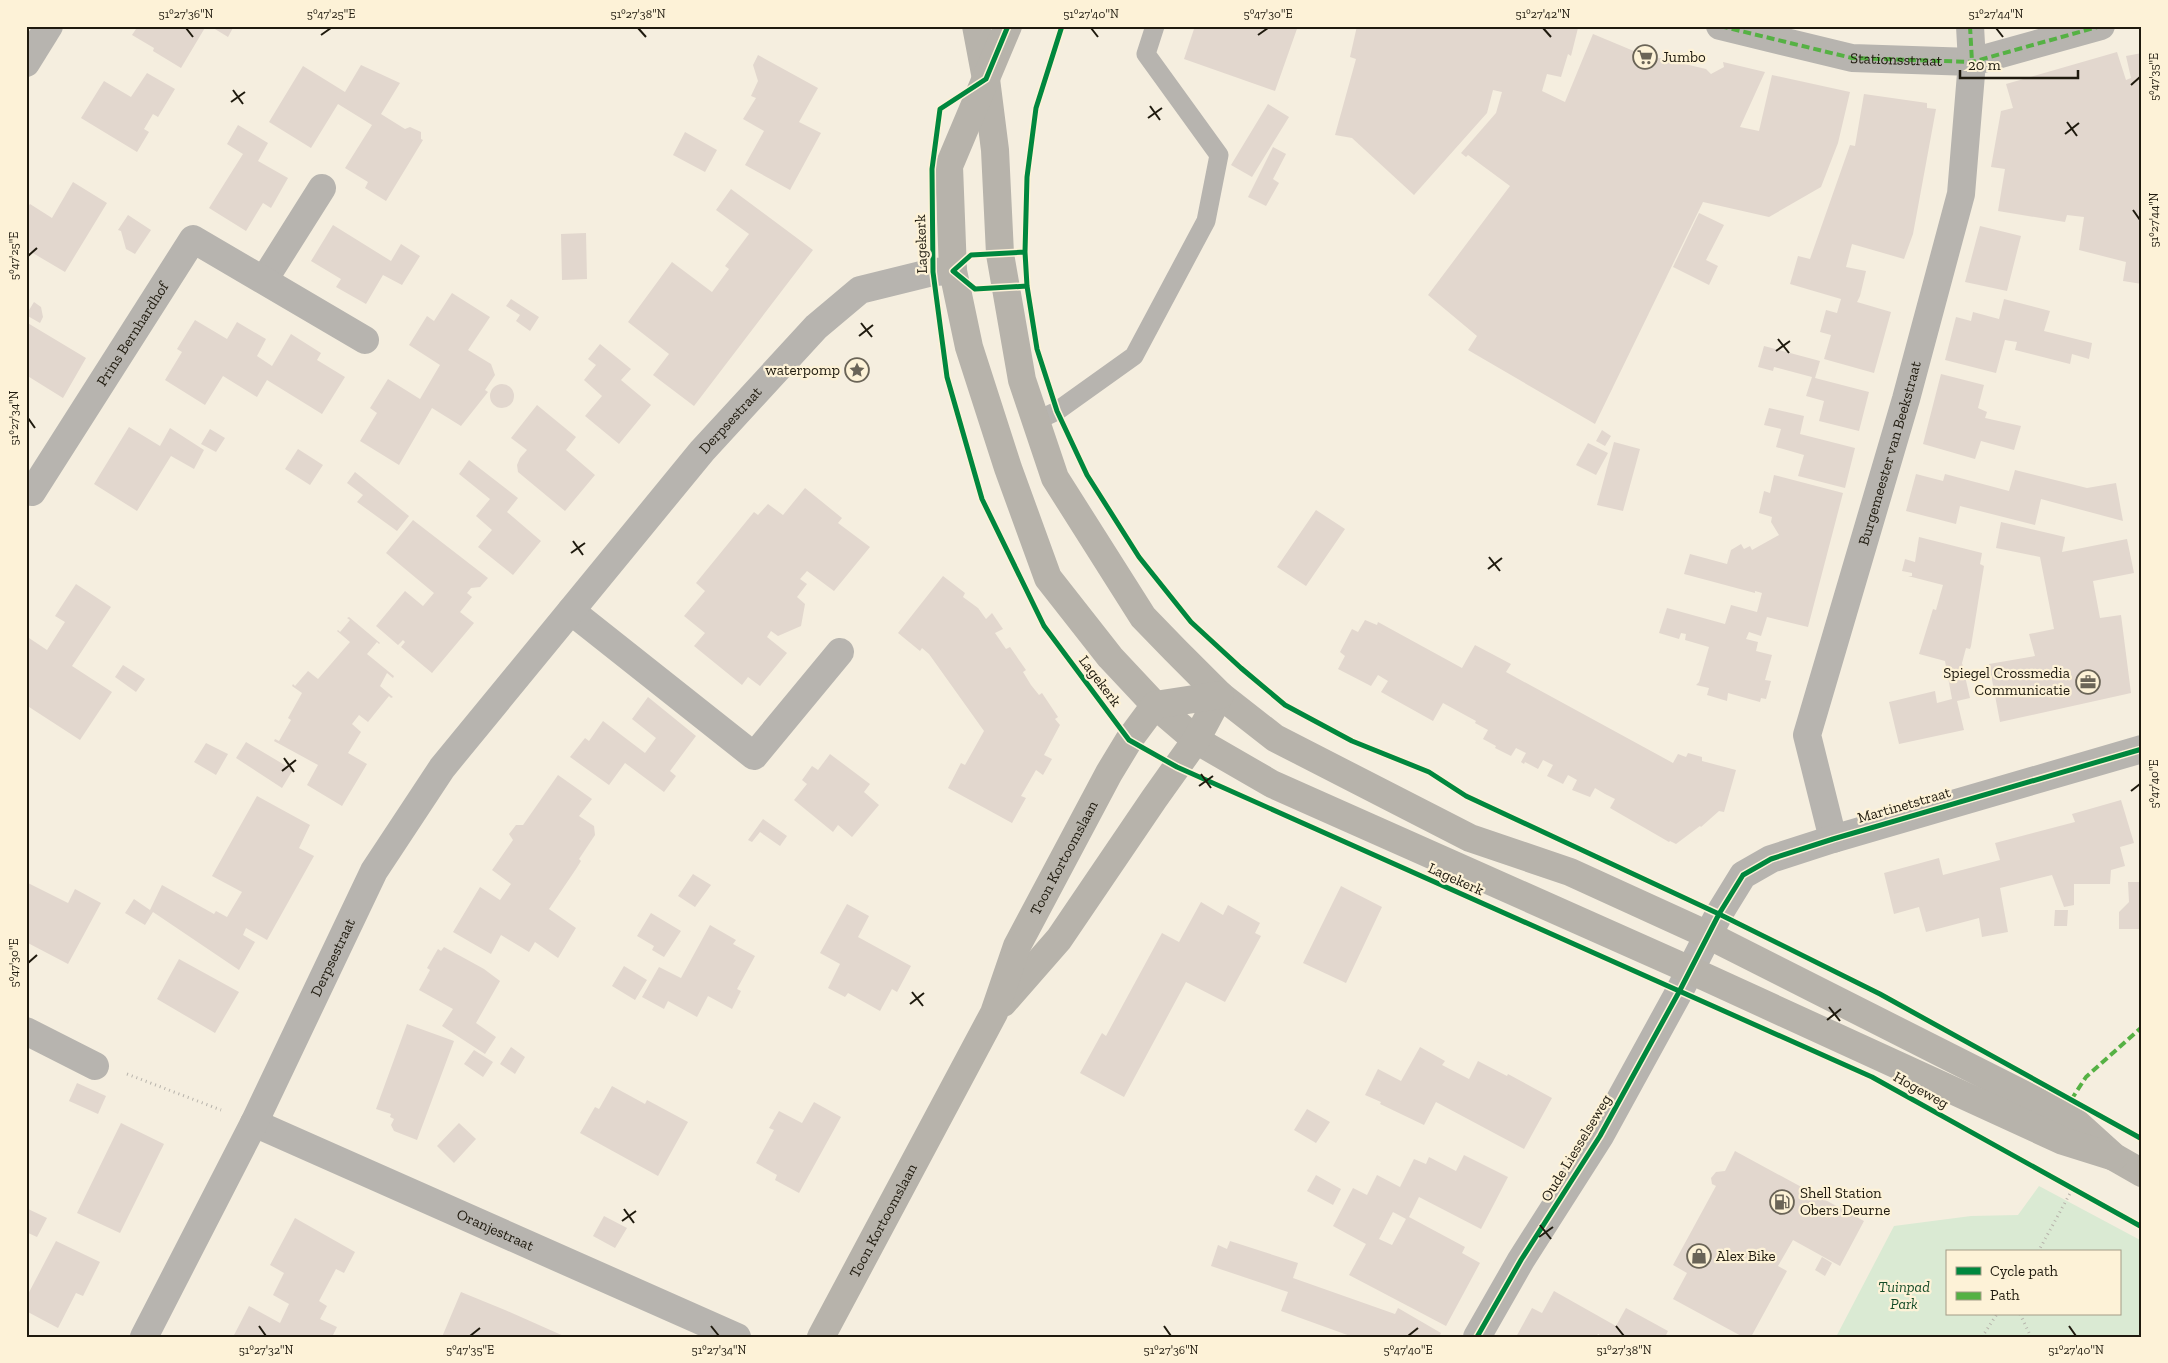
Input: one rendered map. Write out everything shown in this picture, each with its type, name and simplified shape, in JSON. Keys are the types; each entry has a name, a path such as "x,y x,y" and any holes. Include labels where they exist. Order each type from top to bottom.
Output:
{"street":[{"path":"26,63 49,26"},
{"path":"976,26 986,80"},
{"name":"Lagekerk","path":"1008,26 949,166 952,271 969,347 1008,468 1048,578 1110,657 1155,705 1196,740 1272,784 1690,970"},
{"name":"Stationsstraat","path":"1720,26 1852,58 1972,62 2101,26"},
{"name":"Burgemeester van Beekstraat","path":"1833,839 1807,736 1906,399 1961,194 1972,62 1970,26"},
{"name":"Lagekerk","path":"986,80 995,150 1000,254 1022,380 1055,478 1143,616 1220,694 1275,738 1470,838 1570,872 1708,935"},
{"path":"264,280 322,188"},
{"name":"Prins Bernhardhof","path":"26,489 32,492 193,239 366,340"},
{"name":"Derpsestraat","path":"144,1337 254,1123 374,871 442,768 702,451 816,327 860,290 933,272 952,271"},
{"path":"571,611 754,756 840,652"},
{"path":"1155,705 1220,694"},
{"path":"994,1013 1059,939 1196,740 1220,694"},
{"name":"Toon Kortoomslaan","path":"821,1337 994,1013 1017,946 1109,773 1129,740 1155,705"},
{"name":"Martinetstraat","path":"1708,935 1743,875 1771,859 1833,839 2142,750"},
{"name":"Oude Liesselseweg","path":"1477,1337 1521,1260 1600,1136 1708,935"},
{"name":"Hogeweg","path":"1708,935 2072,1119 2114,1157"},
{"name":"Hogeweg","path":"1690,970 2063,1141 2114,1157 2142,1173"},
{"path":"26,1031 94,1066"},
{"name":"Oranjestraat","path":"254,1123 737,1337"}],"lane":[{"path":"1036,422 1057,411 1134,356 1206,222 1219,155 1146,54 1155,26"}],"path":[{"path":"94,1066 112,1068 254,1123"},
{"path":"2064,1184 2081,1193"},
{"path":"2039,1250 2073,1188"},
{"path":"1982,1337 1996,1316"},
{"path":"2021,1316 2031,1337"}],"green space":[{"name":"Tuinpad Park","path":"2039,1186 2142,1241 2142,1337 1836,1337 1894,1226 1971,1216 2018,1215"}],"building":[{"path":"138,26 206,26 181,68 153,51 154,48 132,35"},
{"path":"210,26 234,26 228,37"},
{"path":"1195,26 1298,26 1275,91 1184,59"},
{"path":"1357,26 1578,28 1571,56 1568,54 1561,77 1547,74 1542,91 1565,102 1593,34 1641,54 1646,48 1649,48 1655,57 1706,69 1711,74 1724,67 1723,62 1765,72 1740,127 1759,131 1772,75 1850,92 1838,143 1821,187 1769,217 1703,202 1595,424 1468,350 1477,336 1428,295 1510,186 1468,155 1466,157 1461,153 1496,113 1502,92 1493,90 1487,113 1414,195 1352,138 1335,135 1356,59 1350,57"},
{"path":"2117,52 2126,80 2131,78 2126,56 2142,53 2142,284 2123,281 2126,262 2079,250 2084,217 2067,215 2065,222 1998,211 2005,169 1991,167 2001,111 2013,108 2006,84"},
{"path":"758,55 818,88 799,122 821,133 790,190 745,165 764,131 743,119 756,98 751,96 758,81 753,65"},
{"path":"361,65 400,83 381,114 405,129 410,127 421,132 421,139 423,140 386,201 365,188 368,182 345,168 372,125 338,104 311,148 269,122 303,66 345,92"},
{"path":"147,73 175,89 158,117 153,114 144,129 149,132 137,152 81,118 104,81 131,97"},
{"path":"1864,94 1927,103 1927,108 1936,109 1913,234 1904,259 1852,244 1846,267 1866,271 1857,302 1891,312 1874,373 1824,359 1831,335 1820,332 1826,310 1837,313 1841,299 1790,284 1798,256 1810,259 1850,145 1855,146"},
{"path":"1268,104 1289,117 1252,177 1231,165"},
{"path":"238,125 268,143 258,161 288,178 271,208 263,203 246,231 209,208 243,154 227,144"},
{"path":"685,132 717,150 705,172 673,155"},
{"path":"1273,147 1286,154 1273,179 1279,183 1266,206 1248,197"},
{"path":"73,182 107,203 65,272 26,249 26,210 30,204 52,218"},
{"path":"731,189 813,250 694,406 653,375 669,354 628,322 672,262 712,292 729,269 725,266 749,234 716,210"},
{"path":"1699,213 1724,225 1706,260 1718,266 1709,285 1673,267"},
{"path":"128,215 151,230 135,254 126,249 121,231 118,230"},
{"path":"333,225 391,261 401,244 420,256 402,285 383,275 366,304 336,287 341,279 311,261"},
{"path":"1980,226 2021,236 2007,291 1965,282"},
{"path":"586,233 587,279 562,280 561,234"},
{"path":"452,293 490,317 468,350 491,364 495,375 485,390 488,392 461,426 432,408 399,465 360,441 377,413 370,408 388,379 420,399 440,365 409,345 427,316 434,321"},
{"path":"511,299 539,317 530,331 516,321 520,315 506,306"},
{"path":"2004,299 2050,311 2044,331 2092,343 2089,359 2072,354 2070,364 2015,350 2017,342 2005,340 1996,373 1945,360 1956,317 1971,321 1973,312 1999,319"},
{"path":"34,302 41,307 43,317 40,323 26,315"},
{"path":"195,320 227,339 237,322 266,339 257,356 272,366 291,334 321,353 317,360 345,377 322,414 267,380 257,397 223,376 205,405 165,380 182,352 177,349"},
{"path":"26,322 86,358 63,398 26,375"},
{"path":"600,344 631,369 621,380 651,405 619,444 585,416 602,396 584,380 596,365 588,359"},
{"path":"1764,346 1820,361 1815,378 1869,392 1859,431 1819,421 1824,401 1806,396 1812,377 1774,367 1773,371 1758,367"},
{"path":"1941,374 1984,385 1978,408 1987,412 1985,418 2021,426 2014,450 1981,441 1975,459 1923,444"},
{"path":"502,384 510,388 514,396 510,404 502,408 494,404 490,396 494,388"},
{"path":"537,405 576,437 566,450 595,475 565,511 518,472 517,465 527,450 511,438"},
{"path":"1769,408 1804,416 1800,434 1855,448 1845,488 1798,476 1804,455 1776,447 1781,429 1764,425"},
{"path":"129,427 160,446 170,428 204,450 194,469 171,456 137,511 94,484"},
{"path":"210,429 225,438 216,452 201,444"},
{"path":"1602,430 1611,436 1605,446 1596,441"},
{"path":"1614,442 1640,449 1623,511 1597,505"},
{"path":"1588,443 1608,453 1596,475 1576,465"},
{"path":"298,449 323,465 310,485 285,469"},
{"path":"469,460 518,498 507,512 541,541 513,575 478,547 492,530 476,516 490,499 459,474"},
{"path":"2015,470 2087,488 2116,483 2123,521 2041,499 2035,525 1960,506 1956,524 1906,511 1916,474 1943,481 1945,474 2009,491"},
{"path":"355,472 409,516 397,531 357,502 363,495 347,483"},
{"path":"1774,475 1843,493 1808,627 1767,617 1761,636 1749,632 1746,639 1758,642 1756,651 1772,655 1765,680 1771,681 1766,699 1761,698 1760,702 1728,693 1727,701 1707,695 1709,688 1696,685 1699,682 1709,647 1685,640 1686,634 1681,633 1679,639 1659,633 1667,608 1725,624 1731,605 1757,612 1762,593 1755,591 1755,593 1684,574 1690,554 1727,564 1731,550 1741,544 1744,549 1750,546 1752,550 1779,535 1771,522 1772,517 1759,513 1764,491 1770,493"},
{"path":"805,488 842,518 838,523 870,547 834,591 807,571 800,579 807,584 797,597 805,604 801,626 778,636 771,631 767,637 787,653 760,686 748,677 742,685 694,646 705,633 684,616 705,591 696,583 754,512 758,515 768,504 783,515"},
{"path":"1316,510 1345,529 1306,586 1277,567"},
{"path":"413,520 488,578 480,587 471,588 467,593 472,597 460,612 474,623 432,673 401,647 405,642 403,640 398,645 376,626 405,591 423,606 434,593 386,553"},
{"path":"2001,522 2065,537 2062,552 2127,539 2134,573 2093,581 2100,618 2121,615 2131,693 2000,722 1989,664 2035,656 2029,634 2054,629 2040,557 1996,548"},
{"path":"1919,537 1982,553 1980,564 1984,566 1971,646 1970,649 1966,648 1962,663 1970,698 1957,701 1964,730 1899,744 1889,702 1935,691 1937,703 1952,699 1945,661 1919,654 1933,609 1936,610 1943,585 1908,576 1912,576 1912,573 1902,571 1905,559 1915,562"},
{"path":"943,576 965,593 963,597 978,608 986,619 992,613 1003,629 995,633 1006,649 1010,647 1026,670 1023,672 1031,685 1039,695 1042,693 1058,717 1055,719 1060,725 1044,755 1052,759 1043,775 1036,770 1021,796 1026,798 1012,823 948,788 961,763 965,765 984,731 929,654 922,648 920,651 898,633"},
{"path":"76,584 111,607 72,666 112,692 80,740 26,705 26,636 47,650 65,622 55,616"},
{"path":"349,617 380,643 377,642 367,654 394,676 393,678 387,673 380,686 393,697 389,696 368,722 359,715 352,724 361,732 348,753 367,764 342,806 307,785 318,765 274,741 275,739 279,741 291,720 288,718 302,693 292,686 293,684 295,686 308,671 318,679 350,642 337,631 340,632 350,620 347,618"},
{"path":"1365,620 1377,625 1378,622 1462,668 1475,645 1511,664 1506,672 1673,763 1678,754 1686,757 1688,753 1702,757 1702,761 1736,770 1724,812 1719,811 1701,827 1676,844 1669,842 1610,808 1615,799 1595,788 1590,797 1572,790 1577,780 1568,775 1563,784 1547,776 1553,765 1543,760 1538,769 1525,762 1524,764 1521,762 1526,753 1516,748 1511,756 1495,748 1496,746 1483,739 1488,730 1475,723 1476,721 1443,703 1433,721 1381,692 1388,681 1378,675 1371,686 1338,669 1345,656 1340,652 1352,629 1358,632"},
{"path":"123,665 145,679 136,692 115,677"},
{"path":"648,697 696,736 670,771 676,776 664,792 625,763 609,785 570,757 585,738 589,741 603,721 645,753 656,738 632,719"},
{"path":"246,742 293,770 282,788 236,758"},
{"path":"206,743 228,754 216,775 194,762"},
{"path":"830,754 870,784 864,792 879,805 852,837 838,825 833,832 794,800 807,784 802,780 812,766 818,770"},
{"path":"558,775 592,799 579,816 594,826 595,835 579,859 581,861 549,909 576,928 558,958 535,942 529,952 501,935 491,954 453,932 480,887 500,900 511,884 492,870 513,840 509,834 516,825 523,825"},
{"path":"257,796 310,825 299,848 314,856 267,940 246,928 243,935 255,942 239,970 153,912 145,925 125,913 134,899 150,910 162,885 214,914 216,911 227,917 242,892 212,876"},
{"path":"2121,800 2134,843 2120,847 2125,866 2111,870 2110,884 2074,884 2074,905 2064,907 2052,875 2000,888 2008,932 1982,937 1979,918 1926,932 1919,907 1894,914 1884,873 1939,858 1943,875 2000,860 1995,843 2075,822 2072,814"},
{"path":"763,819 787,836 780,846 760,832 752,842 748,840"},
{"path":"693,874 711,885 695,907 678,896"},
{"path":"26,882 68,903 75,889 101,903 68,964 26,942"},
{"path":"2128,882 2142,882 2142,929 2119,929 2119,912 2129,902"},
{"path":"1341,886 1382,907 1346,983 1303,963"},
{"path":"1201,902 1223,915 1228,905 1260,923 1255,933 1261,936 1225,1002 1186,982 1124,1097 1080,1073 1102,1033 1106,1036 1162,933 1179,942"},
{"path":"847,904 869,916 858,937 911,966 897,992 892,989 880,1011 848,993 845,997 828,988 840,964 820,953"},
{"path":"2055,910 2068,910 2067,926 2054,926"},
{"path":"651,913 681,931 664,957 652,950 654,946 637,936"},
{"path":"710,925 736,940 733,944 755,956 737,989 741,991 732,1009 708,996 697,1017 668,1001 664,1009 642,997 659,967 681,978"},
{"path":"444,947 484,969 500,981 476,1023 496,1037 485,1054 442,1026 453,1009 419,990 430,970 427,968 438,949 441,951"},
{"path":"179,959 239,992 215,1033 157,999"},
{"path":"624,966 647,980 635,1000 612,986"},
{"path":"407,1024 454,1041 417,1140 394,1131 391,1125 394,1119 390,1117 391,1114 376,1109"},
{"path":"511,1047 525,1057 515,1074 500,1064"},
{"path":"1420,1047 1445,1061 1442,1065 1469,1079 1478,1061 1507,1076 1508,1074 1552,1098 1524,1149 1436,1102 1424,1125 1365,1095 1378,1069 1401,1081"},
{"path":"474,1050 493,1062 483,1077 464,1064"},
{"path":"77,1083 106,1096 98,1114 69,1101"},
{"path":"612,1086 645,1104 647,1100 688,1122 658,1176 580,1133 595,1107 599,1109"},
{"path":"814,1102 841,1117 799,1193 775,1180 777,1175 756,1163 774,1130 769,1128 779,1111 802,1123"},
{"path":"1307,1109 1330,1122 1316,1143 1294,1130"},
{"path":"121,1123 164,1144 120,1233 77,1213"},
{"path":"459,1123 476,1139 454,1163 437,1146"},
{"path":"1735,1151 1864,1221 1840,1266 1793,1240 1778,1266 1787,1271 1751,1337 1743,1337 1673,1299 1687,1273 1673,1265 1716,1186 1712,1184 1711,1178 1716,1172 1725,1171"},
{"path":"1464,1155 1508,1177 1481,1229 1419,1197 1409,1217 1465,1247 1462,1253 1480,1263 1446,1326 1349,1275 1366,1244 1333,1226 1353,1188 1367,1195 1377,1175 1400,1187 1414,1159 1426,1164 1429,1157 1456,1171","holes":["1393,1212 1406,1219 1392,1245 1379,1239"]},
{"path":"1316,1175 1341,1189 1333,1205 1307,1191"},
{"path":"26,1208 47,1218 37,1237 26,1232"},
{"path":"604,1216 627,1228 615,1248 593,1236"},
{"path":"295,1218 355,1252 344,1273 336,1269 319,1301 327,1306 320,1319 337,1327 332,1337 233,1337 249,1306 280,1323 289,1304 273,1295 284,1273 270,1265"},
{"path":"56,1241 100,1262 83,1296 76,1293 58,1328 26,1311 26,1298"},
{"path":"1230,1241 1298,1263 1293,1278 1395,1314 1398,1308 1441,1333 1439,1337 1353,1337 1281,1311 1288,1292 1211,1266 1218,1245 1227,1249"},
{"path":"1822,1257 1832,1263 1825,1276 1815,1270"},
{"path":"1554,1291 1616,1326 1626,1308 1668,1331 1665,1337 1604,1337 1598,1334 1596,1337 1516,1337 1532,1308 1542,1313"},
{"path":"461,1292 505,1310 566,1337 442,1337"}],"marked path":[{"path":"1720,26 1852,58 1972,62 2101,26"},
{"path":"1970,26 1972,62"},
{"path":"2071,1100 2086,1077 2142,1027"}],"cycle path":[{"path":"1008,26 986,79 940,109 932,169 933,272 947,377 982,499 1044,626 1129,740 1177,767 1872,1077 2142,1227"},
{"path":"1062,26 1036,108 1027,177 1025,252 1027,286 1037,349 1057,411 1087,475 1139,557 1191,622 1285,705 1352,741 1429,772 1466,796 1719,914 1880,994 2142,1139"},
{"path":"1025,252 971,255 953,271 975,289 1027,286"},
{"path":"1477,1337 1521,1260 1600,1136 1679,992 1719,914 1743,875 1771,859 1833,839 2142,749"}],"place":[{"name":"Jumbo","path":"1645,57"},
{"name":"waterpomp","path":"857,370"},
{"name":"Spiegel Crossmedia Communicatie","path":"2088,682"},
{"name":"Shell Station Obers Deurne","path":"1782,1202"},
{"name":"Alex Bike","path":"1699,1256"}]}
